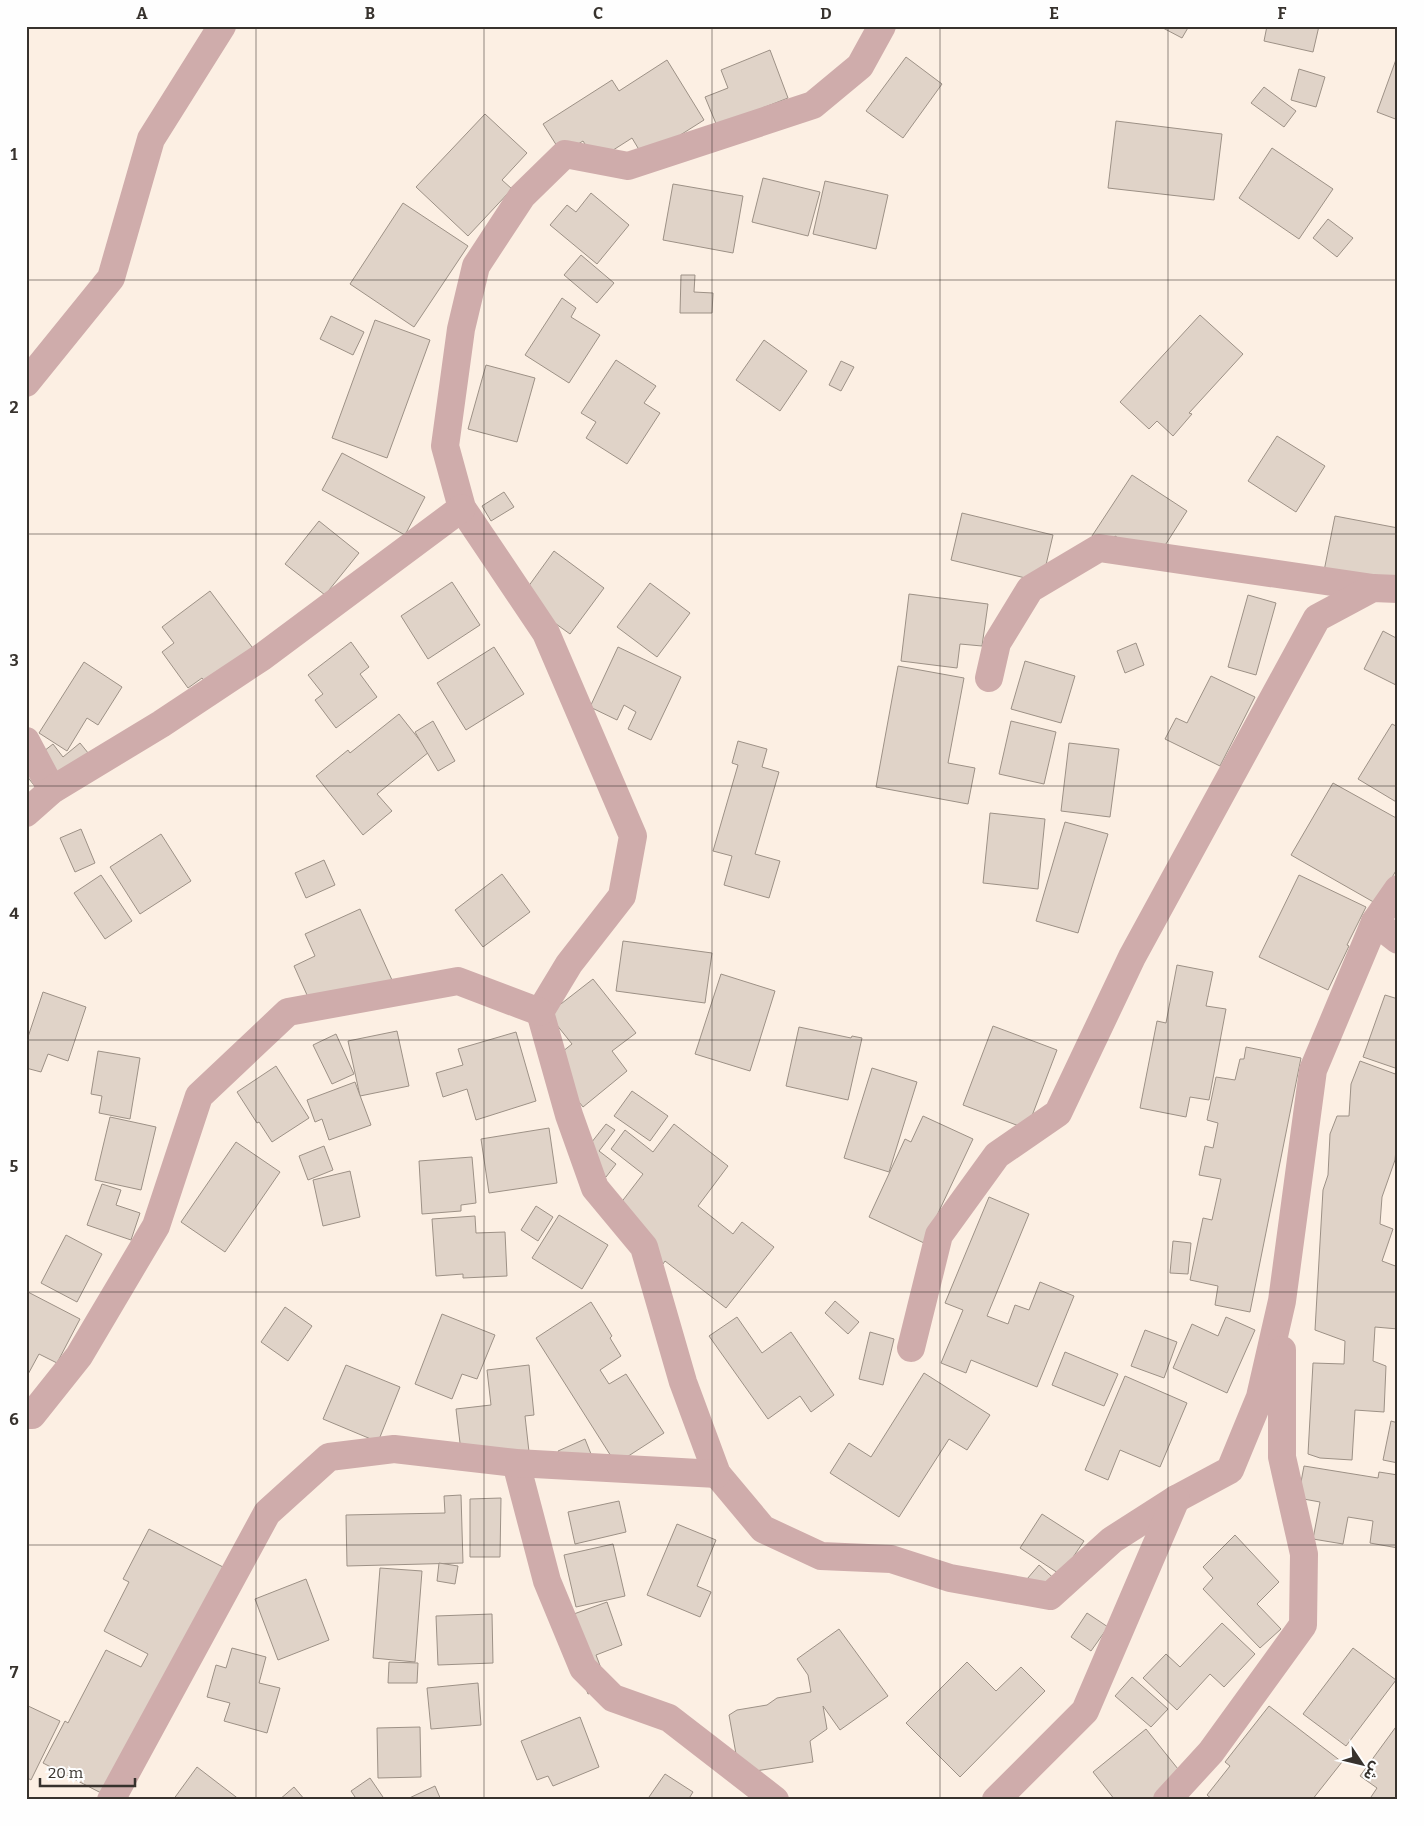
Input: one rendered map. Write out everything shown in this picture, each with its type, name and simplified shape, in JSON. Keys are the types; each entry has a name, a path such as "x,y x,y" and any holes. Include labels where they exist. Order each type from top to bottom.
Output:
{"street":[{"path":"26,383 111,278 151,139 222,26"},
{"path":"882,26 860,66 813,104 628,166 565,154 522,196 476,266 461,329 445,446 462,508 546,634 633,836 622,896 569,964 540,1012 569,1114 596,1188 644,1246 683,1382 717,1474 763,1529 821,1556 890,1559 950,1578 1050,1596 1112,1540 1176,1498 1230,1470 1260,1397 1282,1301 1313,1070 1375,922 1398,889"},
{"path":"26,813 52,790 161,724 262,658 462,508"},
{"path":"989,678 997,643 1030,589 1099,548 1385,589"},
{"path":"911,1348 939,1235 997,1155 1058,1113 1132,957 1317,618 1385,589"},
{"path":"26,741 52,790"},
{"path":"1375,922 1398,940"},
{"path":"26,1416 32,1415 79,1356 156,1226 199,1096 288,1012 458,981 540,1012"},
{"path":"1167,1800 1211,1752 1303,1625 1304,1554 1282,1457 1282,1301"},
{"path":"111,1800 267,1513 329,1457 394,1449 516,1463 717,1474"},
{"path":"516,1463 547,1580 583,1668 613,1698 669,1718 775,1800"},
{"path":"996,1800 1085,1711 1176,1498"}],"building":[{"path":"1164,26 1189,26 1182,38 1163,28"},
{"path":"1267,26 1319,26 1313,52 1264,41"},
{"path":"770,50 788,98 717,126 705,97 728,88 721,70"},
{"path":"1398,54 1398,120 1377,112"},
{"path":"906,57 942,84 903,138 866,111"},
{"path":"667,60 704,120 644,158 632,138 596,161 583,141 562,154 543,124 612,80 619,91"},
{"path":"1299,69 1325,77 1316,107 1291,100"},
{"path":"1264,87 1296,111 1284,127 1251,103"},
{"path":"485,114 527,153 502,180 512,189 468,236 416,187"},
{"path":"1116,121 1222,134 1214,200 1108,188"},
{"path":"1272,148 1333,189 1299,239 1239,198"},
{"path":"763,178 820,192 808,236 752,222"},
{"path":"825,181 888,195 876,249 813,234"},
{"path":"673,184 743,196 733,253 663,240"},
{"path":"591,193 629,225 597,264 550,225 567,205 576,212"},
{"path":"403,203 468,246 414,327 350,284"},
{"path":"1328,219 1353,238 1337,257 1313,238"},
{"path":"581,255 614,283 597,303 564,275"},
{"path":"681,275 695,275 694,292 713,293 712,313 680,313"},
{"path":"562,298 576,308 571,317 600,335 569,383 525,355"},
{"path":"1200,315 1243,354 1189,413 1192,414 1173,436 1157,421 1149,429 1120,402"},
{"path":"331,316 364,332 353,355 320,339"},
{"path":"375,320 430,340 387,458 332,438"},
{"path":"764,340 807,371 780,411 736,380"},
{"path":"616,360 656,386 644,403 660,413 627,464 586,438 596,422 581,413"},
{"path":"841,361 854,367 841,391 829,385"},
{"path":"486,365 535,378 517,442 468,429"},
{"path":"1277,436 1325,466 1296,512 1248,481"},
{"path":"342,453 425,497 405,535 322,490"},
{"path":"1132,475 1187,511 1155,561 1115,536 1109,547 1092,536"},
{"path":"504,492 514,507 491,521 482,506"},
{"path":"962,513 1053,535 1042,582 951,560"},
{"path":"1335,516 1398,528 1398,594 1322,581"},
{"path":"319,521 359,553 325,595 285,564"},
{"path":"554,551 604,588 570,634 520,598"},
{"path":"452,582 480,625 428,659 401,616"},
{"path":"650,583 690,613 657,657 617,627"},
{"path":"210,591 258,655 211,690 202,678 188,688 162,652 174,643 162,627"},
{"path":"909,594 988,604 982,646 960,644 957,668 901,661"},
{"path":"1248,595 1276,603 1256,675 1228,667"},
{"path":"1383,631 1398,639 1398,686 1364,669"},
{"path":"351,642 369,667 360,674 377,697 336,728 315,700 323,694 308,675"},
{"path":"1136,643 1144,665 1125,673 1117,651"},
{"path":"494,647 524,694 466,730 437,683"},
{"path":"618,647 681,677 651,740 628,729 636,712 624,705 617,720 590,707"},
{"path":"1025,661 1075,676 1061,723 1011,709"},
{"path":"84,662 122,687 98,725 87,718 67,751 39,733"},
{"path":"898,666 964,678 948,763 975,768 968,804 876,787"},
{"path":"1211,676 1255,697 1220,766 1165,739 1176,718 1187,723"},
{"path":"399,714 429,752 377,794 392,811 363,835 316,776 348,750 350,753"},
{"path":"433,721 455,761 438,771 415,732"},
{"path":"1011,721 1056,732 1044,784 999,774"},
{"path":"1392,724 1398,727 1398,803 1358,779"},
{"path":"738,741 767,749 762,767 779,772 755,854 780,861 769,898 724,885 732,856 713,851 738,765 732,763"},
{"path":"80,743 93,759 44,798 26,775 26,765 53,744 63,757"},
{"path":"1069,743 1119,749 1110,817 1061,811"},
{"path":"1333,783 1398,819 1398,867 1377,904 1291,855"},
{"path":"990,813 1045,819 1038,889 983,883"},
{"path":"1065,822 1108,834 1078,933 1036,921"},
{"path":"81,829 95,863 75,872 60,838"},
{"path":"161,834 191,881 140,914 110,867"},
{"path":"324,860 335,885 306,898 295,873"},
{"path":"502,874 530,912 483,947 455,910"},
{"path":"101,875 132,921 105,939 74,893"},
{"path":"1299,875 1366,907 1328,990 1259,957"},
{"path":"360,909 392,980 316,1015 294,966 315,956 305,934"},
{"path":"623,941 712,953 705,1003 616,991"},
{"path":"1177,965 1213,972 1206,1006 1226,1009 1209,1100 1190,1097 1186,1117 1140,1108 1157,1021 1166,1023"},
{"path":"721,974 775,991 750,1071 695,1054"},
{"path":"593,979 636,1033 612,1051 627,1071 583,1107 548,1063 572,1044 548,1014"},
{"path":"43,992 86,1007 68,1061 48,1054 41,1072 26,1068 26,1043"},
{"path":"1385,995 1398,999 1398,1069 1363,1057"},
{"path":"993,1026 1057,1050 1027,1129 963,1105"},
{"path":"799,1027 851,1038 852,1036 862,1038 848,1100 786,1086"},
{"path":"397,1031 409,1086 360,1096 348,1041"},
{"path":"516,1032 536,1101 476,1120 467,1089 443,1097 436,1073 463,1065 458,1049"},
{"path":"336,1034 354,1074 332,1084 313,1045"},
{"path":"1246,1047 1301,1058 1250,1312 1215,1305 1218,1286 1190,1280 1203,1218 1212,1220 1221,1179 1199,1175 1205,1146 1213,1148 1218,1123 1207,1120 1216,1077 1235,1080 1240,1059 1244,1059"},
{"path":"98,1051 140,1058 130,1119 99,1113 102,1096 91,1094"},
{"path":"1360,1061 1398,1075 1398,1129 1395,1160 1382,1197 1380,1224 1393,1229 1382,1261 1398,1267 1398,1329 1375,1327 1373,1361 1386,1366 1384,1412 1355,1410 1352,1460 1320,1458 1308,1454 1313,1363 1344,1364 1345,1341 1315,1330 1323,1190 1328,1175 1330,1134 1337,1116 1349,1116 1351,1084"},
{"path":"276,1066 309,1118 272,1142 237,1092"},
{"path":"872,1068 917,1082 889,1172 844,1158"},
{"path":"355,1082 371,1125 329,1140 322,1119 315,1122 307,1100"},
{"path":"632,1091 668,1116 650,1141 614,1116"},
{"path":"923,1116 973,1139 924,1243 869,1217 905,1139 911,1142"},
{"path":"110,1117 156,1127 141,1190 95,1180"},
{"path":"606,1124 615,1130 599,1151 616,1164 606,1177 580,1157"},
{"path":"674,1124 728,1166 698,1206 733,1234 742,1222 774,1247 726,1308 665,1261 663,1264 607,1221 643,1174 611,1149 625,1130 653,1152"},
{"path":"549,1128 557,1183 489,1193 481,1139"},
{"path":"236,1142 280,1172 225,1252 181,1222"},
{"path":"324,1146 333,1170 308,1180 299,1156"},
{"path":"472,1157 476,1203 461,1205 461,1211 422,1214 419,1161"},
{"path":"350,1171 360,1217 323,1226 313,1180"},
{"path":"102,1184 121,1190 116,1205 140,1213 131,1240 87,1225"},
{"path":"989,1197 1029,1214 987,1316 1008,1324 1015,1305 1029,1310 1040,1282 1074,1296 1037,1387 971,1360 966,1373 941,1363 963,1310 945,1303"},
{"path":"536,1206 553,1217 538,1241 521,1230"},
{"path":"559,1215 608,1245 582,1289 532,1258"},
{"path":"475,1216 476,1233 505,1232 507,1276 463,1278 463,1274 436,1276 432,1219"},
{"path":"66,1235 102,1254 77,1302 41,1283"},
{"path":"1173,1241 1191,1243 1188,1274 1170,1273"},
{"path":"26,1291 80,1319 57,1363 39,1354 26,1378"},
{"path":"835,1301 859,1322 848,1334 825,1313"},
{"path":"591,1302 612,1336 610,1338 621,1356 600,1370 609,1384 626,1374 664,1433 616,1464 536,1338"},
{"path":"285,1307 312,1326 288,1361 261,1342"},
{"path":"442,1314 495,1335 477,1379 462,1374 452,1399 415,1384"},
{"path":"737,1317 762,1353 791,1332 834,1395 811,1412 800,1396 768,1419 709,1336"},
{"path":"1226,1317 1255,1330 1227,1393 1173,1368 1192,1324 1218,1336"},
{"path":"1145,1330 1177,1342 1164,1378 1131,1366"},
{"path":"870,1332 894,1339 883,1385 859,1379"},
{"path":"1065,1352 1118,1374 1104,1406 1052,1385"},
{"path":"346,1365 400,1387 378,1442 323,1419"},
{"path":"529,1365 534,1415 525,1416 529,1452 462,1460 456,1409 491,1405 487,1370"},
{"path":"924,1373 990,1415 967,1450 949,1439 899,1517 830,1473 849,1443 871,1457"},
{"path":"1125,1376 1187,1403 1160,1467 1120,1450 1108,1480 1085,1470"},
{"path":"1391,1421 1398,1423 1398,1463 1383,1460"},
{"path":"585,1439 593,1459 566,1471 558,1451"},
{"path":"1304,1466 1378,1478 1379,1472 1398,1475 1398,1548 1370,1543 1373,1521 1348,1517 1343,1544 1313,1539 1320,1502 1298,1498"},
{"path":"461,1495 463,1563 347,1566 346,1515 445,1513 444,1496"},
{"path":"501,1498 500,1557 470,1557 470,1499"},
{"path":"619,1501 626,1532 575,1544 568,1512"},
{"path":"1042,1514 1084,1541 1061,1575 1020,1548"},
{"path":"677,1524 716,1540 697,1586 711,1592 700,1617 647,1595"},
{"path":"149,1529 223,1567 105,1795 43,1763 65,1721 68,1723 106,1650 141,1667 148,1654 104,1631 129,1582 123,1579"},
{"path":"1235,1535 1279,1582 1257,1604 1281,1629 1260,1648 1203,1589 1213,1578 1203,1567"},
{"path":"613,1544 625,1596 576,1607 564,1555"},
{"path":"439,1563 458,1566 455,1584 437,1581"},
{"path":"1039,1565 1058,1582 1047,1596 1027,1579"},
{"path":"380,1568 422,1571 415,1662 373,1658"},
{"path":"306,1579 329,1640 278,1660 255,1599"},
{"path":"607,1602 622,1645 596,1655 608,1687 588,1694 560,1619"},
{"path":"1087,1613 1108,1627 1091,1651 1071,1637"},
{"path":"492,1614 493,1663 438,1665 436,1616"},
{"path":"1222,1623 1255,1654 1224,1687 1210,1674 1177,1710 1143,1678 1166,1654 1180,1667"},
{"path":"839,1629 888,1696 840,1730 823,1706 827,1729 810,1741 813,1762 749,1772 736,1754 729,1715 737,1710 767,1705 777,1698 811,1692 808,1675 797,1659"},
{"path":"232,1648 266,1657 259,1683 280,1688 267,1733 224,1721 230,1703 207,1697 216,1665 226,1668"},
{"path":"1353,1648 1396,1680 1346,1746 1303,1714"},
{"path":"389,1662 418,1663 417,1683 388,1683"},
{"path":"967,1662 996,1691 1021,1667 1045,1691 960,1777 906,1723"},
{"path":"1132,1677 1168,1709 1151,1727 1115,1696"},
{"path":"478,1683 481,1725 431,1729 427,1688"},
{"path":"26,1705 60,1721 31,1780 26,1777"},
{"path":"1269,1706 1342,1762 1312,1800 1213,1800 1207,1795 1230,1766 1225,1762"},
{"path":"580,1717 599,1767 553,1786 548,1776 537,1780 521,1741"},
{"path":"1398,1724 1398,1800 1369,1800 1377,1788 1360,1776"},
{"path":"420,1727 421,1777 378,1778 377,1728"},
{"path":"1146,1729 1182,1774 1151,1800 1115,1800 1093,1772"},
{"path":"197,1767 240,1800 173,1800"},
{"path":"665,1774 693,1792 688,1800 653,1800 649,1797"},
{"path":"370,1778 385,1800 357,1800 351,1791"},
{"path":"435,1786 441,1800 405,1800"},
{"path":"294,1787 305,1800 279,1800"}]}
